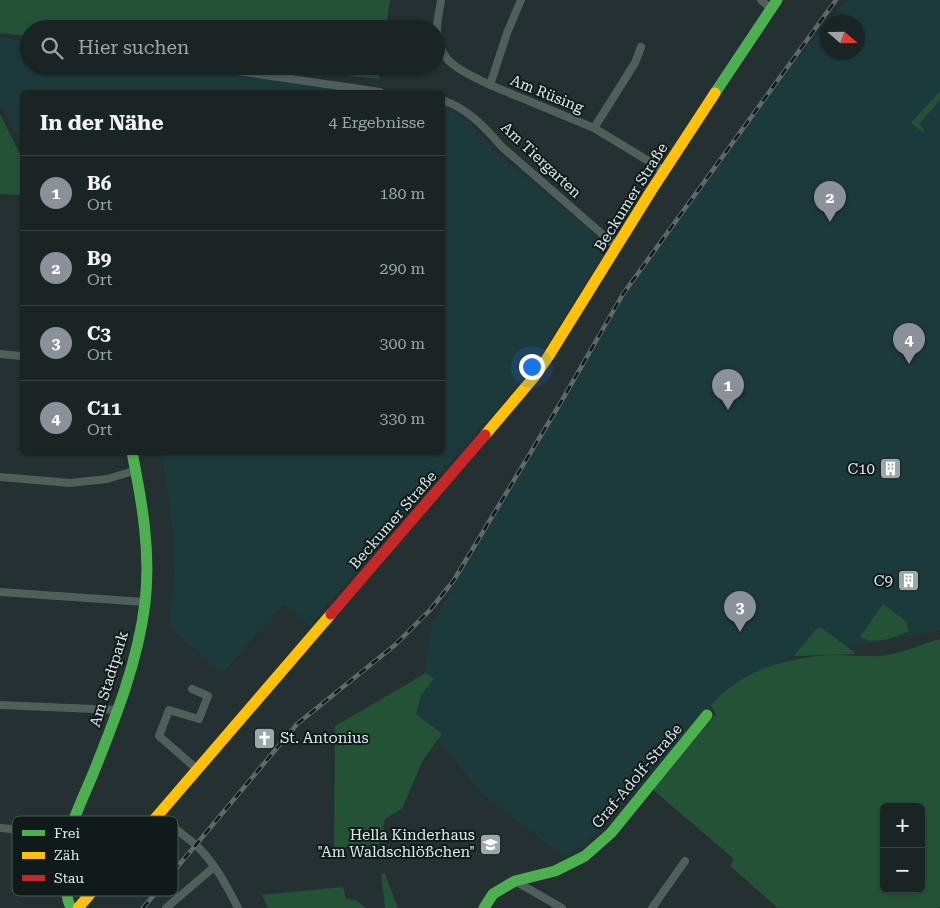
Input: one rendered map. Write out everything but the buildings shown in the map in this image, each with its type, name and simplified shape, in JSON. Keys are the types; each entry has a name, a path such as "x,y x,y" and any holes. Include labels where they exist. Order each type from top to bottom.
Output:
{"main road":[{"name":"Beckumer Straße","path":"158,816 519,396 550,356 664,171 774,5"},
{"name":"Am Stadtpark","path":"76,816 118,710 138,641 145,602 147,542 144,505 133,455"},
{"name":"Graf-Adolf-Straße","path":"484,908 493,894 515,881 555,871 585,856 611,832 707,716"},
{"name":"Am Stadtpark","path":"67,896 68,904 72,908"},
{"name":"Beckumer Straße","path":"78,908 88,896"}],"street":[{"name":"Am Rüsing","path":"438,20 441,0"},
{"name":"Am Rüsing","path":"490,85 507,33 522,0"},
{"path":"761,0 774,5"},
{"name":"Am Rüsing","path":"594,128 635,63 641,47"},
{"name":"Am Rüsing","path":"445,56 448,61 490,85 594,128 664,171"},
{"path":"264,75 366,90"},
{"name":"Am Tiergarten","path":"445,101 454,103 472,116 487,129 501,146 617,247"},
{"path":"0,354 20,356"},
{"path":"0,477 70,483 106,479 136,470"},
{"path":"0,592 145,602"},
{"path":"192,689 208,696 199,719 169,710 159,736 198,770"},
{"path":"0,705 118,710"},
{"path":"178,832 195,845 214,867 238,908"},
{"path":"652,908 685,861"},
{"path":"166,908 214,867"},
{"path":"515,881 562,908"}],"shaded area":[{"path":"847,0 940,0 940,630 794,656 723,693 599,832 566,858 481,793 416,714 433,621 638,273 781,76 820,31 820,60 865,60 865,15 834,15"},
{"path":"0,37 20,40 20,75 245,75 356,90 20,90 20,140 0,104"},
{"path":"445,104 471,124 498,153 606,244 606,250 543,351 519,383 310,625 284,604 222,674 169,627 174,579 173,532 162,455 445,455"},
{"path":"186,851 190,855 178,870 178,860"},
{"path":"148,896 157,896 147,908 138,908"}],"green space":[{"path":"0,0 390,0 387,20 20,20 20,35 0,33"},
{"path":"342,75 380,75 379,79"},
{"path":"940,91 940,100 919,124 924,129 923,132 911,123"},
{"path":"0,114 20,154 20,195 0,194"},
{"path":"883,604 907,622 908,632 877,641 865,640 860,637"},
{"path":"822,628 855,654 794,656 816,629"},
{"path":"940,639 940,906 938,908 778,908 730,866 734,859 652,789 716,714 711,705 724,692 753,673 769,666 803,658 839,655 879,656 899,652"},
{"path":"426,673 434,679 421,695 416,714 442,734 423,760 402,809 385,819 379,844 334,848 335,726"},
{"path":"381,874 385,874 398,908 385,908"},
{"path":"343,887 346,899 356,900 366,908 268,908 262,895"}],"railway":[{"path":"178,866 297,724 395,645 430,610 454,580 561,402 623,294 836,0"},
{"path":"143,908 153,896"}],"traffic: fast":[{"path":"715,93 777,0"},
{"path":"75,816 125,690 142,625 147,584 146,546 142,508 133,455"},
{"path":"484,908 493,894 515,881 555,871 585,856 611,833 707,715"},
{"path":"67,896 72,908"}],"traffic: slow":[{"path":"485,435 535,376 548,357 651,191 715,93"},
{"path":"157,816 331,614"},
{"path":"78,908 88,896"}],"traffic: jam":[{"path":"331,614 485,435"}],"place":[{"name":"B9","path":"830,222"},
{"name":"C11","path":"909,364"},
{"name":"B6","path":"728,410"},
{"name":"C10","path":"891,469"},
{"name":"C9","path":"909,581"},
{"name":"C3","path":"740,632"},
{"name":"St. Antonius","path":"264,738"},
{"name":"Hella Kinderhaus \"Am Waldschlößchen\"","path":"491,844"}]}
